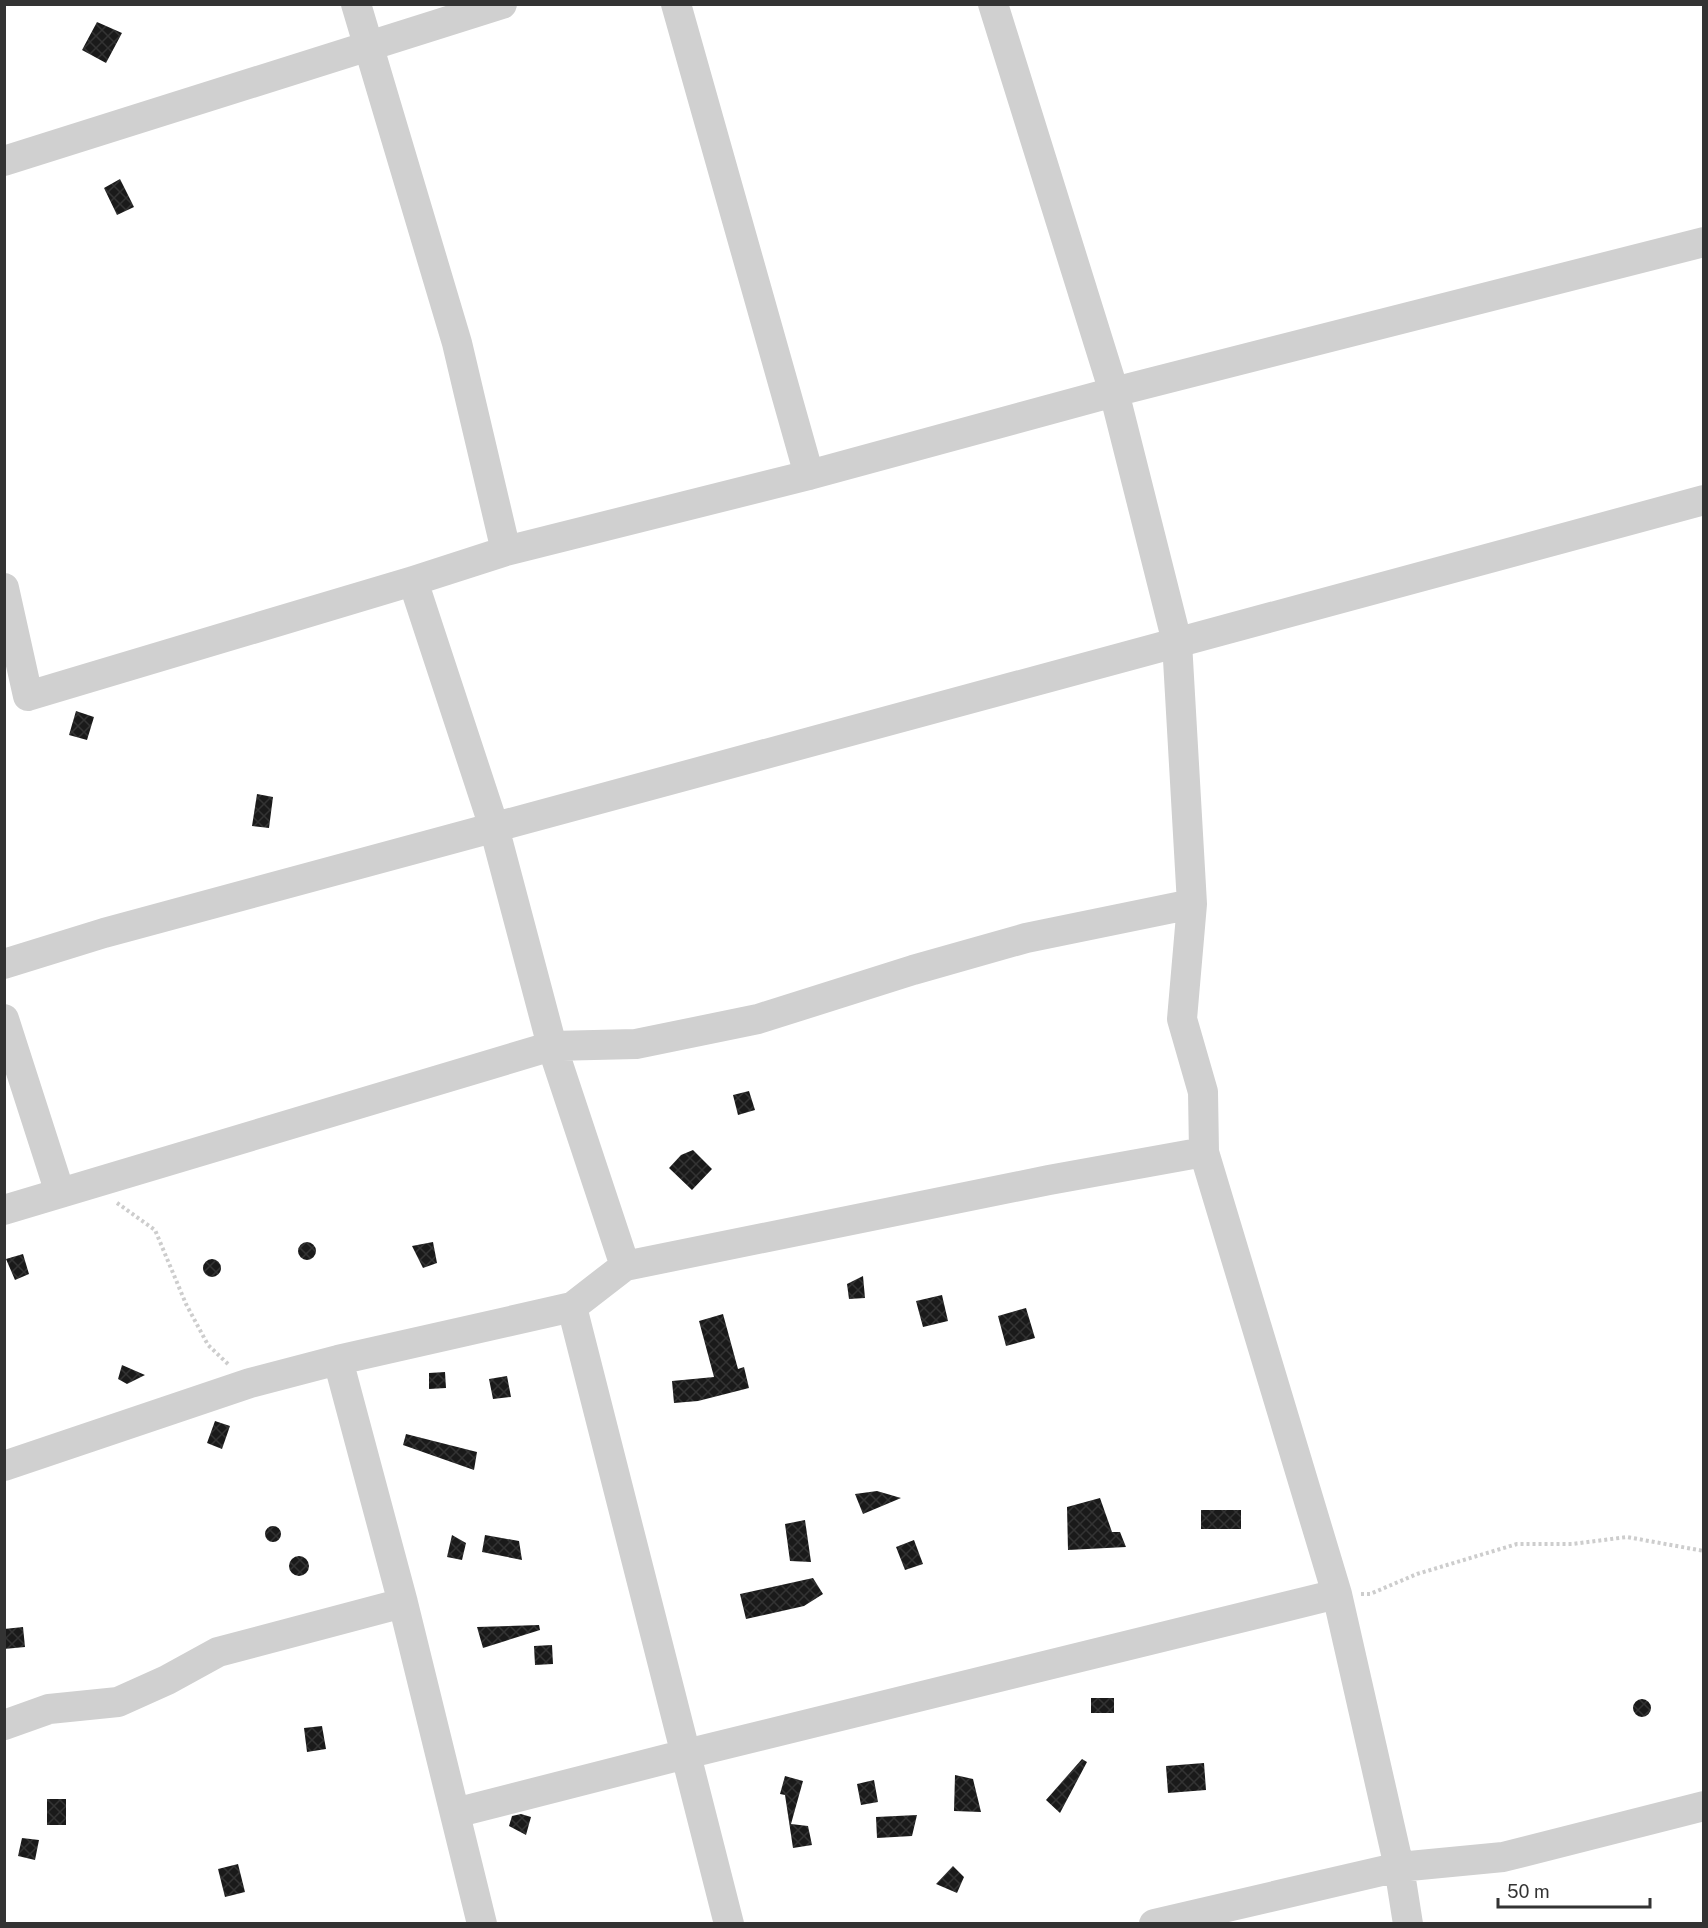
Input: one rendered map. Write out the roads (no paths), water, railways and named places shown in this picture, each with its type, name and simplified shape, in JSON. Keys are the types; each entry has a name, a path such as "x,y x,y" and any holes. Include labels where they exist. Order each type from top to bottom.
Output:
{"street":[{"path":"356,4 457,343 506,551"},
{"path":"4,161 502,4"},
{"path":"676,4 809,475"},
{"path":"993,4 1114,392 1177,642 1192,904 1182,1019 1203,1092 1204,1152 1337,1594 1399,1867 1408,1923"},
{"path":"4,588 28,696 413,582 506,551 809,475 1114,392 1704,242"},
{"path":"4,964 104,933 1704,500"},
{"path":"413,582 494,827 552,1046 625,1266"},
{"path":"4,1210 552,1046 636,1044 758,1019 913,970 1026,938 1192,904"},
{"path":"4,1019 60,1193"},
{"path":"4,1466 250,1383 338,1360 572,1307 625,1266 1049,1180 1204,1152"},
{"path":"572,1307 729,1923"},
{"path":"338,1360 403,1603 482,1923"},
{"path":"455,1813 1337,1594"},
{"path":"4,1725 49,1709 118,1701 166,1680 218,1652 403,1603"},
{"path":"1154,1923 1399,1867 1503,1857 1704,1806"}]}
